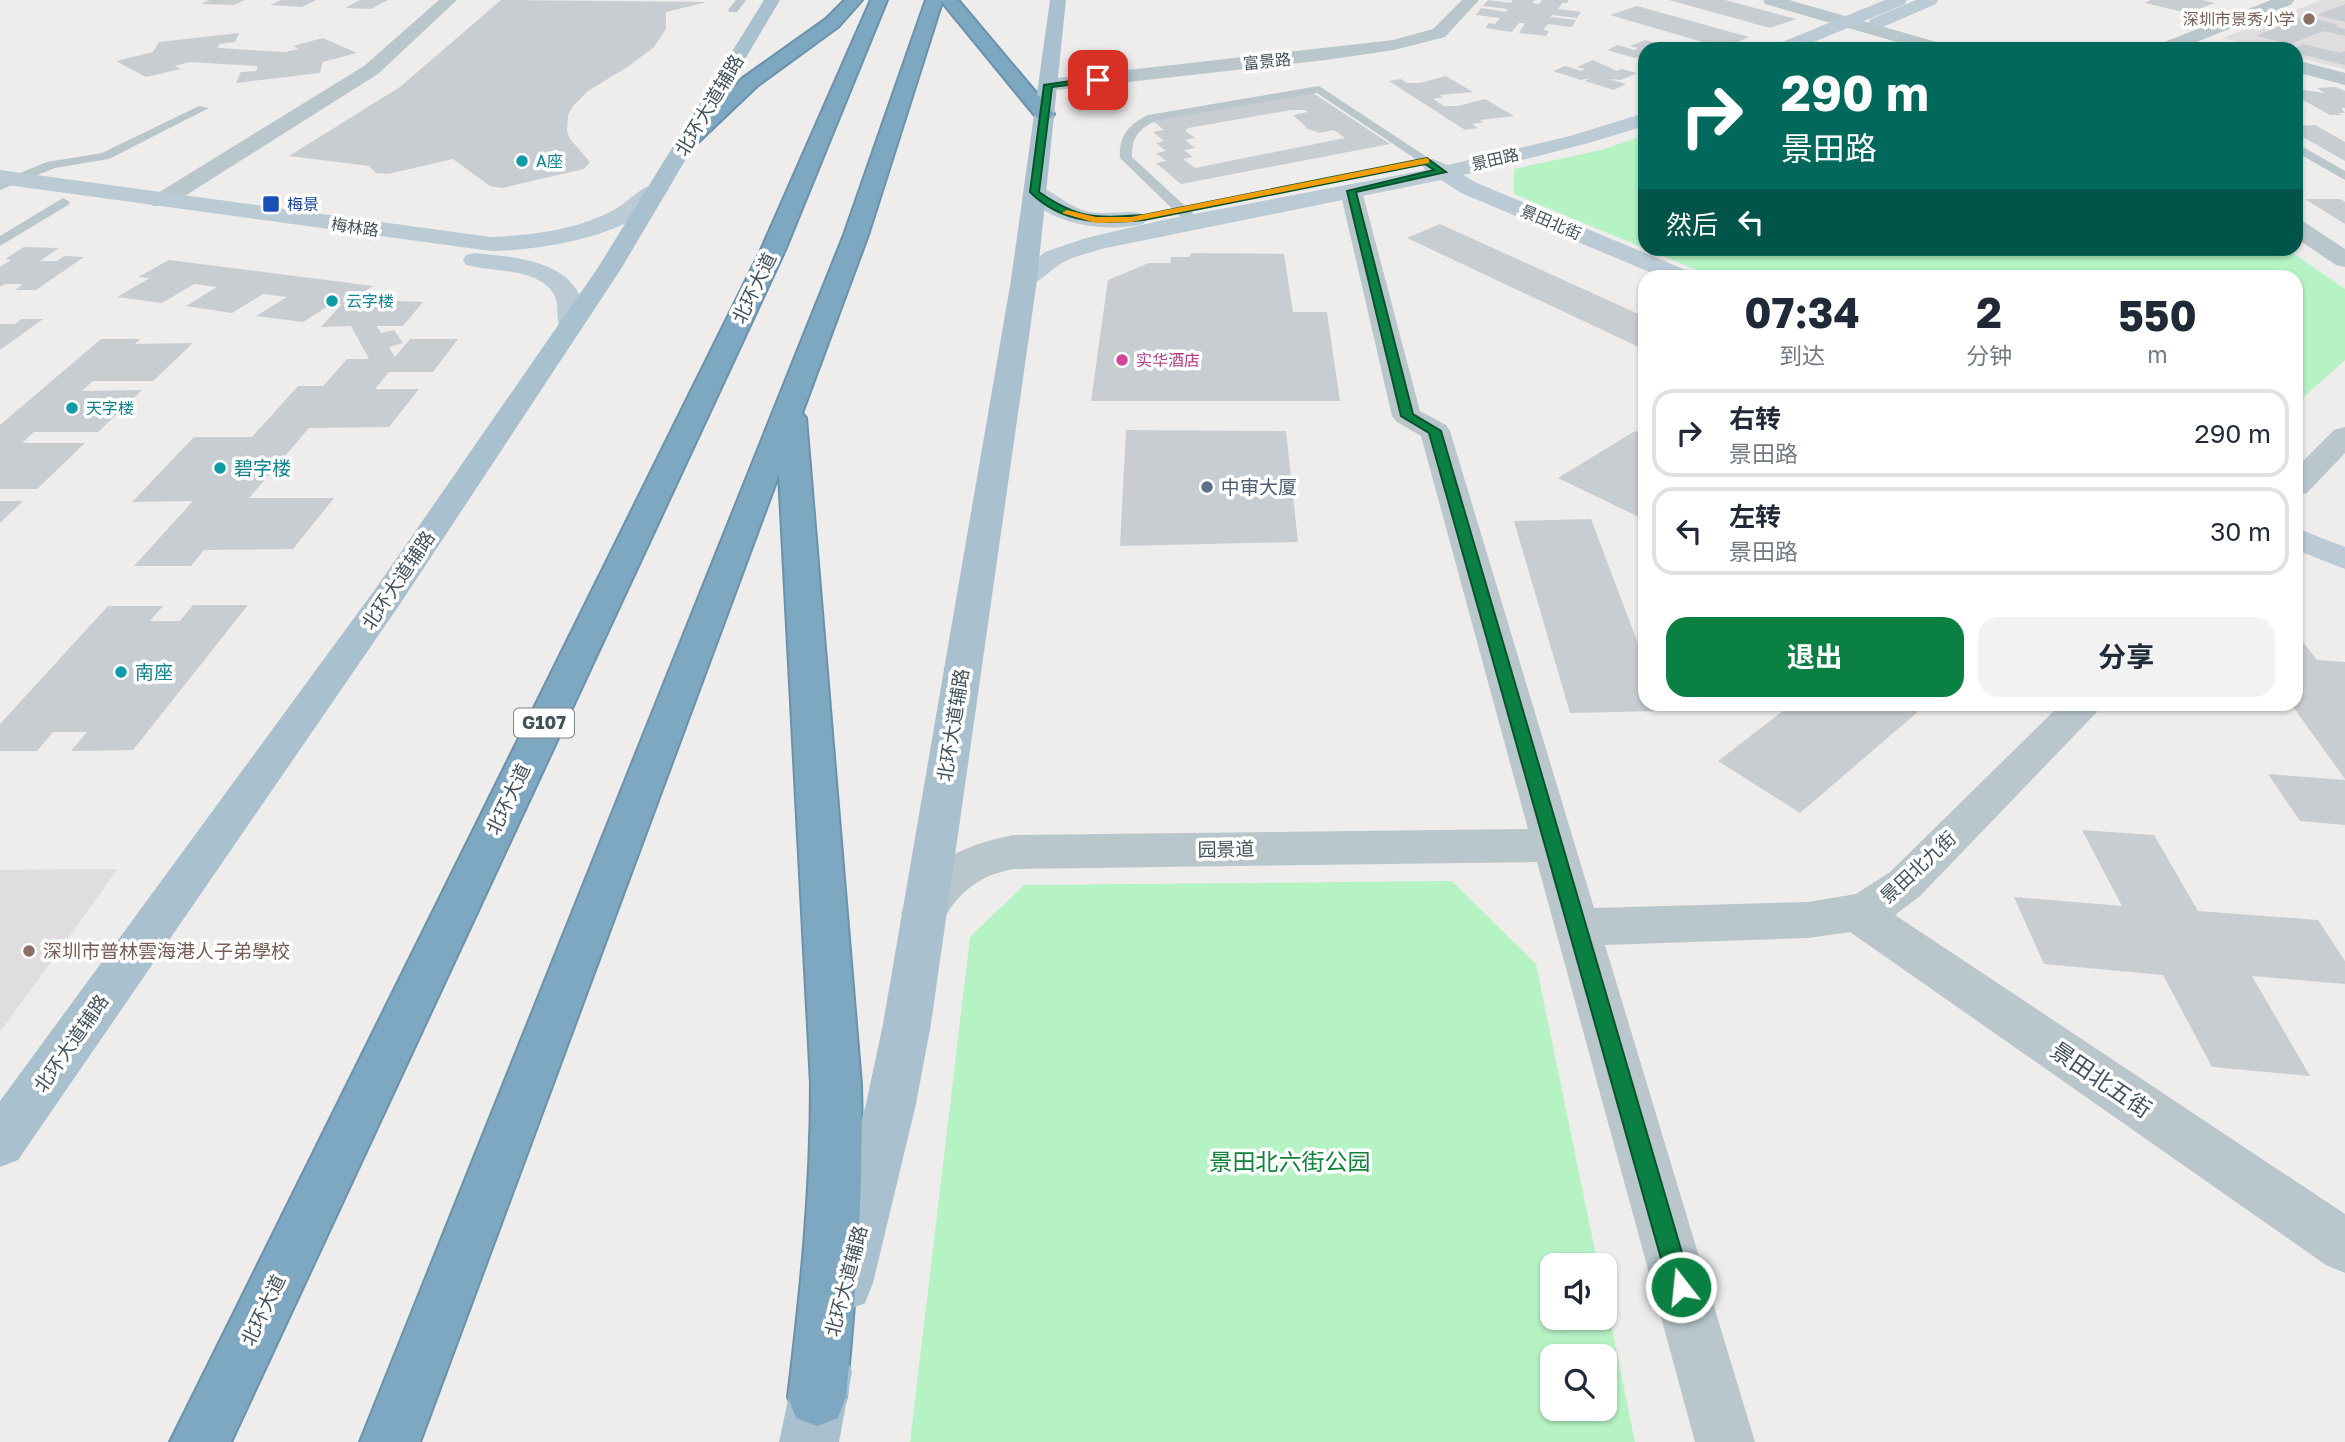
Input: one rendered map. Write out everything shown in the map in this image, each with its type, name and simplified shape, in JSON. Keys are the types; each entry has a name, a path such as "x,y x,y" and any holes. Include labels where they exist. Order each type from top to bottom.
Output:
{"highway":[{"path":"688,141 750,82 832,23 854,0"},
{"name":"北环大道","path":"200,1442 773,250 879,0"},
{"path":"390,1442 856,235 934,0"},
{"path":"949,0 1046,100"},
{"path":"790,408 835,1084 837,1157 833,1248 817,1397"}],"main road":[{"name":"北环大道辅路","path":"0,1143 388,596 571,324 658,189 772,0"},
{"name":"北环大道辅路","path":"809,1442 817,1397 891,1104 1024,280 1058,0"},
{"path":"1798,42 1899,0"},
{"path":"1835,42 1930,0"},
{"name":"景田路","path":"1035,192 1060,211 1085,218 1187,216 1351,191 1638,105"},
{"name":"景田路","path":"1024,280 1044,263 1076,248 1187,216 1568,142 1638,121"},
{"name":"景田北街","path":"1434,166 1477,191 1665,270"},
{"name":"梅林路","path":"4,184 161,201 448,240 502,244 561,236 595,227 623,214 658,189"},
{"name":"梅林路","path":"4,184 63,202 529,269 559,282 570,294 574,309 571,324"},
{"path":"2303,541 2345,559"}],"street":[{"path":"161,201 348,86 385,58 449,0"},
{"name":"富景路","path":"1046,100 1394,45 1439,33 1471,0"},
{"path":"1771,0 1917,42"},
{"path":"2180,42 2286,0"},
{"path":"1868,28 1924,42"},
{"path":"2188,39 2200,42"},
{"path":"2303,68 2345,79"},
{"path":"1351,191 1407,416 1435,431 1725,1442"},
{"path":"2303,232 2345,260"},
{"path":"2303,479 2341,444"},
{"name":"景田北九街","path":"1577,927 1808,920 1858,914 1887,900 1905,884 2075,711"},
{"name":"园景道","path":"923,913 952,874 968,864 990,856 1013,852 1553,845"},
{"name":"景田北五街","path":"1858,914 2345,1246"}],"lane":[{"path":"733,10 741,0"},
{"path":"1187,216 1126,158 1128,136 1135,127 1152,118 1319,89 1434,166"},
{"path":"4,184 52,165 105,156 203,108"},
{"path":"2303,151 2345,176"},
{"path":"0,242 63,202"}],"shaded area":[{"name":"深圳市景秀小学","path":"2322,0 2345,0 2345,69 2303,59 2303,42 2238,42 2222,38"},
{"name":"深圳市普林雲海港人子弟學校","path":"118,869 0,1032 0,870"}],"green space":[{"path":"1638,137 1638,246 1514,194 1514,169 1601,150"},
{"path":"1663,256 2297,256 2345,289 2345,360 2303,398 2303,270 1697,270"},
{"name":"景田北六街公园","path":"1452,881 1536,964 1596,1253 1540,1253 1540,1330 1612,1330 1615,1344 1540,1344 1540,1421 1617,1421 1617,1354 1635,1442 910,1442 970,937 1024,885"}],"building":[{"path":"210,0 245,0 234,5 201,4"},
{"path":"281,0 316,0 302,7 270,5"},
{"path":"360,0 388,0 371,9 345,8"},
{"path":"501,0 707,2 666,12 666,29 654,47 588,91 573,106 568,115 567,131 570,139 590,162 584,169 502,188 490,186 453,159 388,174 376,173 369,166 289,156 400,87"},
{"path":"1488,0 1511,3 1513,0 1535,0 1532,3 1539,4 1542,0 1569,0 1562,3 1558,9 1581,12 1577,18 1552,15 1550,17 1576,20 1572,27 1548,24 1543,30 1549,31 1546,36 1519,33 1525,23 1519,23 1512,32 1485,28 1489,23 1495,24 1500,18 1476,15 1481,8 1506,12 1508,9 1483,6"},
{"path":"1669,0 1725,0 1796,19 1770,28"},
{"path":"2151,0 2202,0 2215,3 2187,13 2145,3"},
{"path":"2345,4 2345,22 2317,15"},
{"path":"1637,6 1749,37 1737,42 1702,42 1610,15"},
{"path":"2303,16 2345,29 2345,36 2324,31 2295,42 2256,36"},
{"path":"239,33 235,42 219,44 218,48 285,52 299,49 293,46 323,38 357,53 323,62 320,73 236,83 241,72 256,71 258,66 190,62 175,66 181,69 146,77 116,61 153,52 159,42"},
{"path":"2303,44 2340,53 2345,51 2345,65 2303,55"},
{"path":"1618,45 1634,50 1638,48 1638,57 1607,50"},
{"path":"1593,60 1617,71 1621,69 1637,73 1621,80 1609,79 1626,84 1614,90 1585,81 1592,78 1581,80 1553,71 1565,66 1581,71 1585,69 1577,67"},
{"path":"1446,76 1473,92 1440,95 1443,97 1433,99 1444,106 1458,106 1485,99 1514,116 1480,120 1483,122 1472,124 1478,128 1465,130 1389,81 1401,79 1407,83 1420,83"},
{"path":"2336,87 2345,91 2345,108 2341,108 2345,113 2330,115 2303,100 2303,90 2325,93 2317,88"},
{"path":"1313,93 1390,144 1181,184 1156,163 1166,161 1156,153 1166,151 1156,143 1164,141 1153,132 1164,130 1153,121","holes":["1304,110 1308,112 1293,115 1308,129 1320,133 1334,130 1345,138 1195,168 1183,159 1193,157 1184,150 1195,148 1185,140 1195,138 1185,131 1188,128"]},
{"path":"2315,125 2345,142 2345,161 2303,137 2303,126"},
{"path":"2305,199 2340,199 2345,202 2345,224"},
{"path":"1440,224 1638,314 1638,347 1407,238"},
{"path":"24,247 59,248 40,261 57,261 64,256 84,257 36,290 15,290 23,284 5,284 0,287 0,267 11,260 5,259"},
{"path":"1192,253 1284,254 1293,312 1327,312 1340,401 1091,401 1108,280 1149,263 1170,263 1171,257 1189,257"},
{"name":"碧字楼","path":"169,260 373,286 353,299 423,302 403,326 377,326 381,333 394,330 403,343 389,347 395,357 410,339 458,339 433,372 389,372 375,389 419,389 389,427 309,428 249,498 334,498 293,549 204,550 191,566 134,566 193,501 132,502 194,437 252,437 298,386 323,386 347,359 369,359 351,326 321,327 342,304 333,303 303,322 256,316 287,297 263,294 232,313 186,306 217,287 194,284 162,303 117,297 150,278 138,277"},
{"path":"22,319 43,319 0,350 0,324 15,324"},
{"name":"天字楼","path":"101,339 140,339 135,344 193,343 153,381 93,381 82,391 142,390 98,432 34,432 22,443 85,443 37,489 0,489 0,425"},
{"name":"中审大厦","path":"1126,430 1286,431 1298,542 1120,546"},
{"path":"1635,431 1638,432 1638,517 1558,478"},
{"path":"0,501 23,501 0,523"},
{"path":"1591,519 1638,643 1638,711 1663,711 1570,713 1514,521"},
{"name":"南座","path":"193,605 248,605 133,750 71,751 87,732 53,732 37,751 0,751 0,724 108,606 163,606 150,621 180,621"},
{"path":"2303,642 2317,660 2345,662 2345,779 2296,711 2303,711"},
{"path":"1783,711 1919,711 1800,813 1718,761"},
{"path":"2268,774 2345,780 2345,825 2300,821"},
{"path":"2082,830 2154,835 2198,911 2318,920 2345,961 2345,984 2252,976 2310,1076 2212,1067 2163,975 2044,964 2014,897 2122,906"}],"slow traffic":[{"path":"1067,213 1096,220 1131,219 1426,161"}],"place":[{"name":"深圳市景秀小学","path":"2309,19"},
{"name":"A座","path":"522,161"},
{"name":"梅景","path":"271,204"},
{"name":"云字楼","path":"332,301"},
{"name":"实华酒店","path":"1122,360"},
{"name":"天字楼","path":"72,408"},
{"name":"碧字楼","path":"220,468"},
{"name":"中审大厦","path":"1207,487"},
{"name":"南座","path":"121,672"},
{"name":"深圳市普林雲海港人子弟學校","path":"29,951"}],"route":[{"path":"1098,80 1048,85 1035,192 1060,211 1078,217 1096,220 1144,218 1427,161 1441,172 1351,191 1407,416 1435,431 1681,1287"}]}
